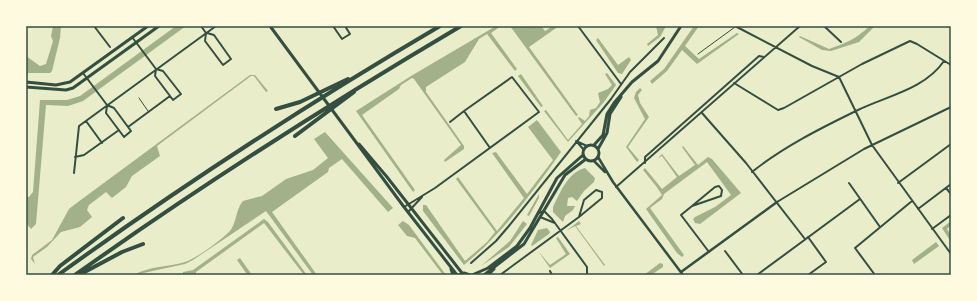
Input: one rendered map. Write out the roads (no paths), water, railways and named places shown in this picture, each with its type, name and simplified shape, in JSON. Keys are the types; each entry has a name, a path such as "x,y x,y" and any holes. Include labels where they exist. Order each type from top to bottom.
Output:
{"highway":[{"path":"58,275 186,185 368,69 440,26"},
{"path":"75,275 192,194 374,77 461,26"},
{"path":"276,109 300,102 368,69"},
{"path":"295,136 374,77"},
{"path":"52,275 60,266 123,218"},
{"path":"78,275 122,252 143,244"}],"main road":[{"path":"27,82 63,84 70,82 148,26"},
{"path":"27,87 66,90 74,88 159,26"},
{"path":"270,26 451,269 459,274 471,275 488,268 516,247 523,239 557,178 583,155 587,146 594,145 602,135 605,118 609,110 632,82 654,66 683,26"},
{"path":"484,275 524,244 565,175 586,160 594,161 598,157 598,149 607,133 610,114 625,91"},
{"path":"355,140 412,209 459,274"},
{"path":"594,145 598,149"},
{"path":"583,155 586,160"},
{"path":"488,275 494,268"},
{"path":"451,269 452,275"}],"street":[{"path":"94,26 110,47"},
{"path":"201,26 206,33 214,35 231,59 223,65 205,41 206,33"},
{"path":"74,174 78,128 107,105 216,26"},
{"path":"332,26 342,40 350,34 345,26"},
{"path":"578,26 621,84"},
{"path":"616,187 800,26"},
{"path":"824,26 841,42"},
{"path":"737,27 812,66 839,77 872,145 898,183 951,254"},
{"path":"132,37 156,69 163,71 180,94 173,100 155,76 156,69"},
{"path":"471,263 496,241 576,140 611,99 630,72 664,38"},
{"path":"734,83 778,110 839,77 910,42 917,44 951,65"},
{"path":"645,163 645,157 659,144 759,56 764,57"},
{"path":"752,172 772,156 856,111 922,82 936,73 944,61"},
{"path":"83,73 107,105 114,108 131,131 124,137 106,113 107,105"},
{"path":"404,207 423,196 539,112 512,77 450,122"},
{"path":"128,127 170,96"},
{"path":"598,157 616,187 682,274 709,252 777,202 872,145 951,107"},
{"path":"464,111 490,148"},
{"path":"702,113 746,163 805,239"},
{"path":"689,118 692,121"},
{"path":"86,121 102,142"},
{"path":"75,157 83,156 119,130"},
{"path":"576,140 587,146"},
{"path":"576,140 584,150"},
{"path":"659,144 662,148"},
{"path":"898,183 951,144"},
{"path":"594,161 608,175"},
{"path":"849,183 880,227"},
{"path":"918,209 951,184"},
{"path":"692,206 721,196 722,190 718,186 716,187 692,206 681,215 709,252"},
{"path":"946,188 951,194"},
{"path":"500,275 579,217 602,198 602,192 596,190 585,198 579,217"},
{"path":"408,212 423,196"},
{"path":"757,275 860,198"},
{"path":"876,275 855,248 878,231 880,227 912,202"},
{"path":"555,223 541,217 538,212 544,211 555,223 587,268 587,275"},
{"path":"932,229 951,215"},
{"path":"808,237 826,262 808,275"},
{"path":"725,252 743,275"},
{"path":"550,271 552,275"}],"lane":[{"path":"698,54 737,27"},
{"path":"139,98 149,112"}]}
